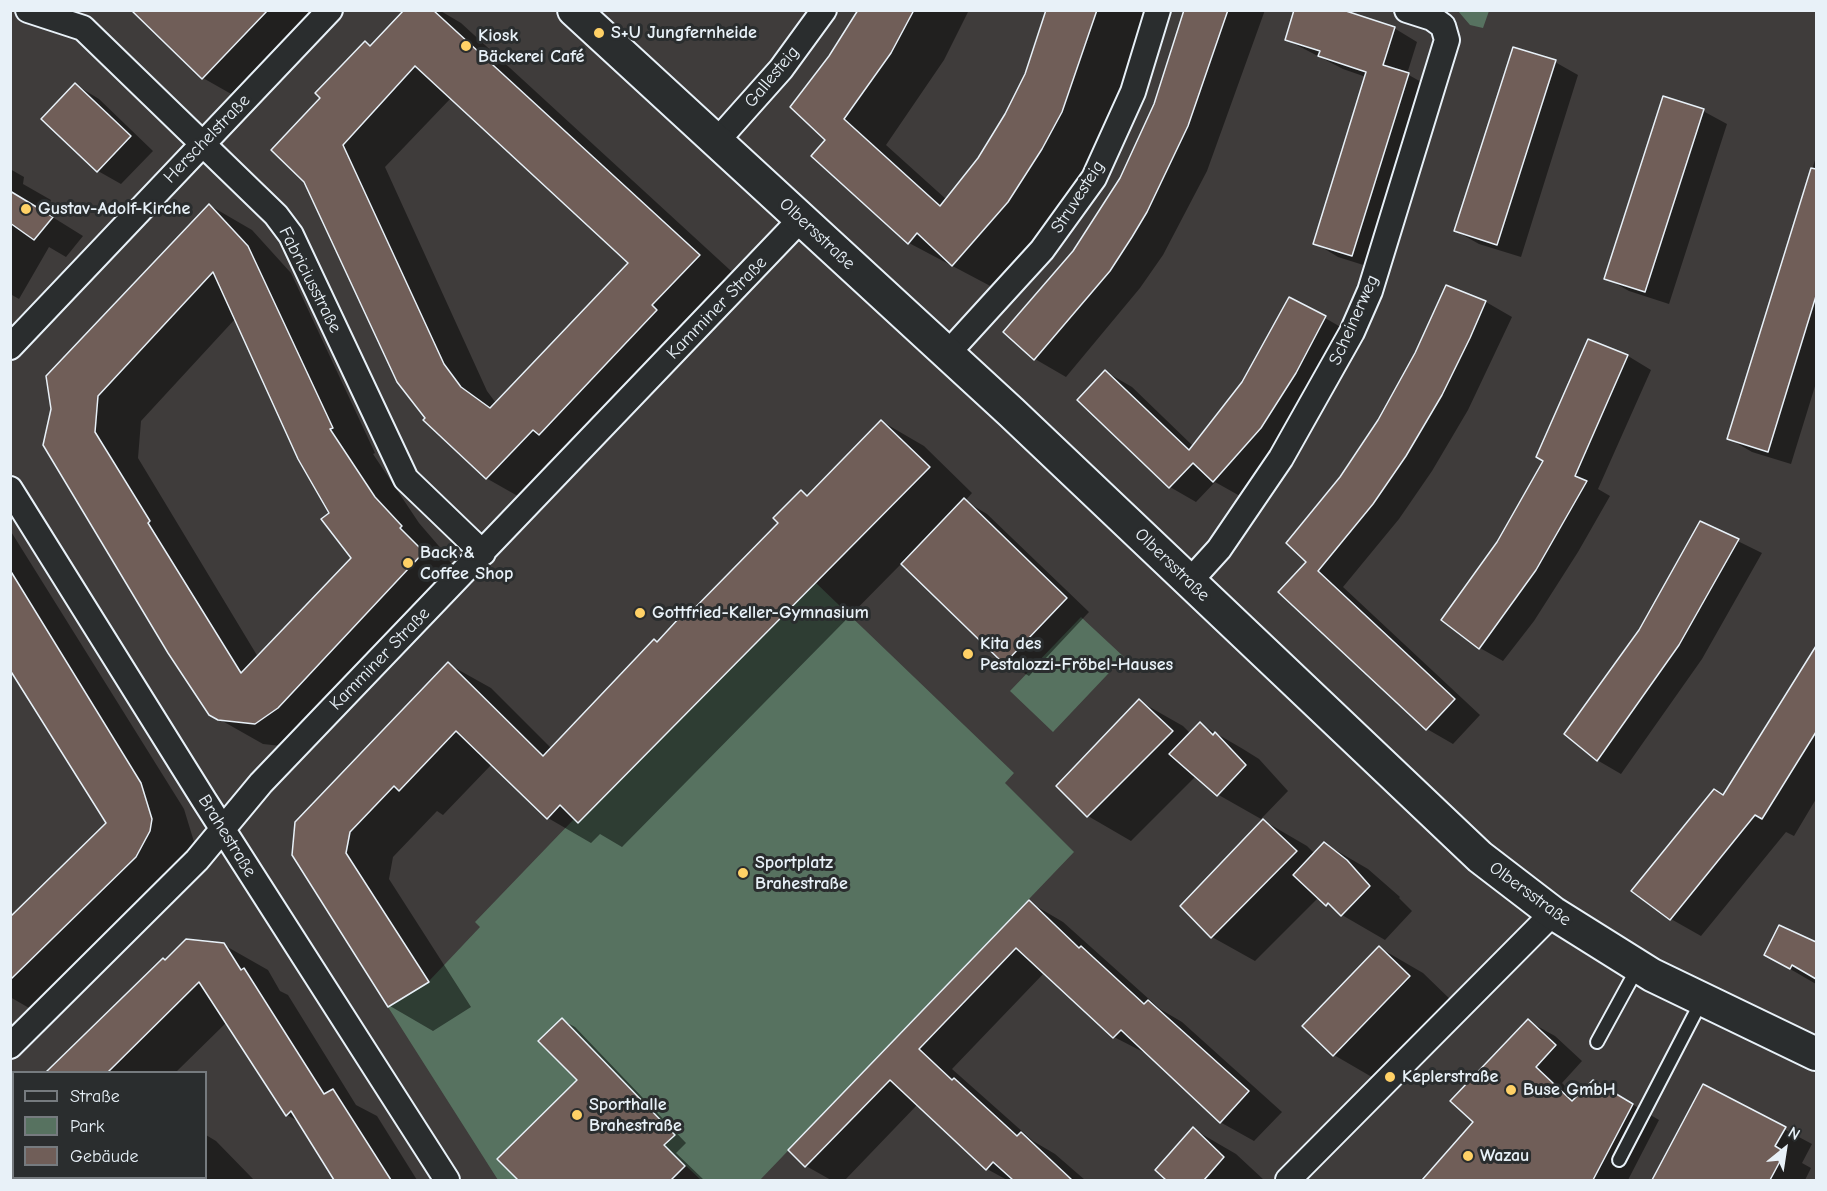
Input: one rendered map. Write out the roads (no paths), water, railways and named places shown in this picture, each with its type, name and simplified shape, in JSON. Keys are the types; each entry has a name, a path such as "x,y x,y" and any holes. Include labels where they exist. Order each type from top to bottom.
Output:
{"street":[{"name":"Fabriciusstraße","path":"28,10 82,28 276,214 291,235 406,479 483,553"},
{"name":"Herschelstraße","path":"10,347 330,10"},
{"name":"Olbersstraße","path":"574,10 948,353 1480,857 1553,913 1639,966 1702,1000 1816,1054"},
{"name":"Gallesteig","path":"716,142 781,69 824,10"},
{"name":"Struvesteig","path":"948,353 1042,250 1094,178 1133,92 1158,10"},
{"name":"Scheinerweg","path":"1190,582 1219,549 1281,458 1352,332 1386,243 1447,40 1443,26 1432,18 1407,10"},
{"name":"Kamminer Straße","path":"10,1046 197,860 261,783 801,219"},
{"name":"Brahestraße","path":"10,489 447,1180"},
{"path":"1288,1180 1553,913"}],"lane":[{"path":"1597,1042 1639,966"},
{"path":"1619,1160 1702,1000"}],"place":[{"name":"S+U Jungfernheide","path":"599,33"},
{"name":"Kiosk Bäckerei Café","path":"466,46"},
{"name":"Gustav-Adolf-Kirche","path":"26,209"},
{"name":"Back & Coffee Shop","path":"408,563"},
{"name":"Gottfried-Keller-Gymnasium","path":"640,613"},
{"name":"Kita des Pestalozzi-Fröbel-Hauses","path":"968,654"},
{"name":"Sportplatz Brahestraße","path":"743,873"},
{"name":"Keplerstraße","path":"1390,1077"},
{"name":"Buse GmbH","path":"1511,1090"},
{"name":"Sporthalle Brahestraße","path":"577,1115"},
{"name":"Wazau","path":"1468,1156"}]}
